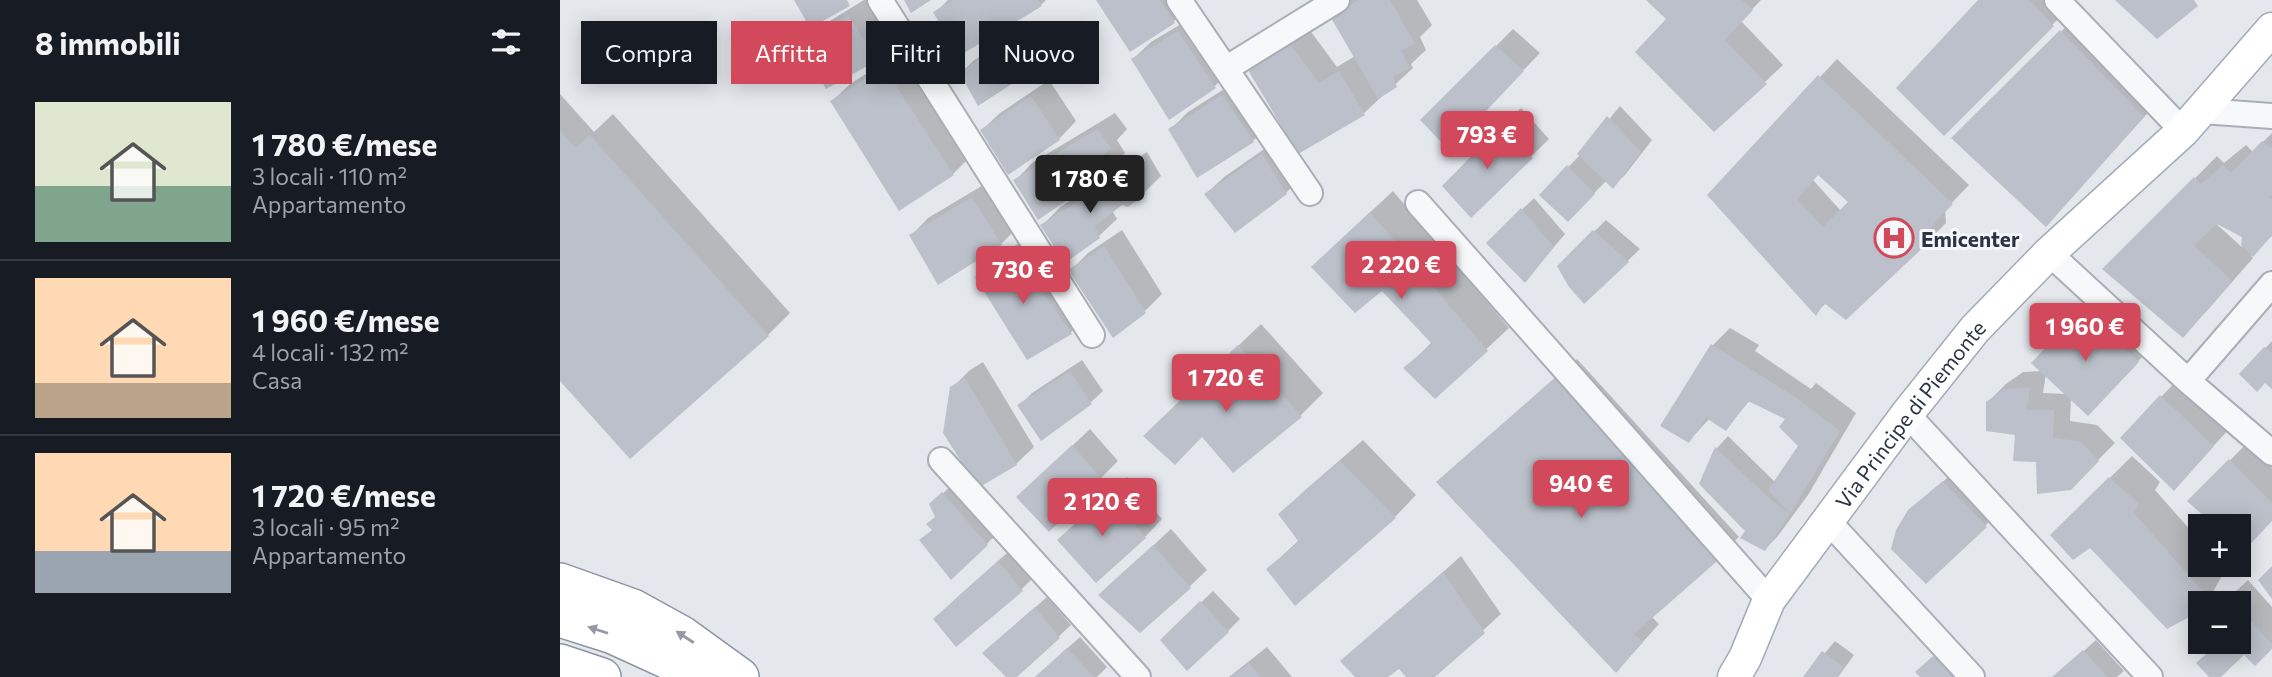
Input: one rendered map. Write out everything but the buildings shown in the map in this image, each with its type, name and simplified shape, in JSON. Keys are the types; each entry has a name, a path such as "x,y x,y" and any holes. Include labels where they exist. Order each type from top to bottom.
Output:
{"highway":[{"path":"560,582 633,608 682,635 740,677"},
{"path":"560,618 613,635 705,677"},
{"path":"560,663 602,677"}],"main road":[{"name":"Via Principe di Piemonte","path":"1734,677 1745,658 1769,600 1907,414 1975,329 2049,253 2193,121 2272,29"}],"street":[{"path":"880,0 1092,335"},
{"path":"1179,0 1310,193"},
{"path":"1227,68 1338,0"},
{"path":"2057,0 2193,121 2272,116"},
{"path":"1418,203 1769,600"},
{"path":"2049,253 2188,381 2272,453"},
{"path":"2188,381 2272,284"},
{"path":"1907,414 2150,677"},
{"path":"941,460 1138,677"},
{"path":"1828,521 1972,677"}],"place":[{"name":"Emicenter","path":"1894,238"}]}
